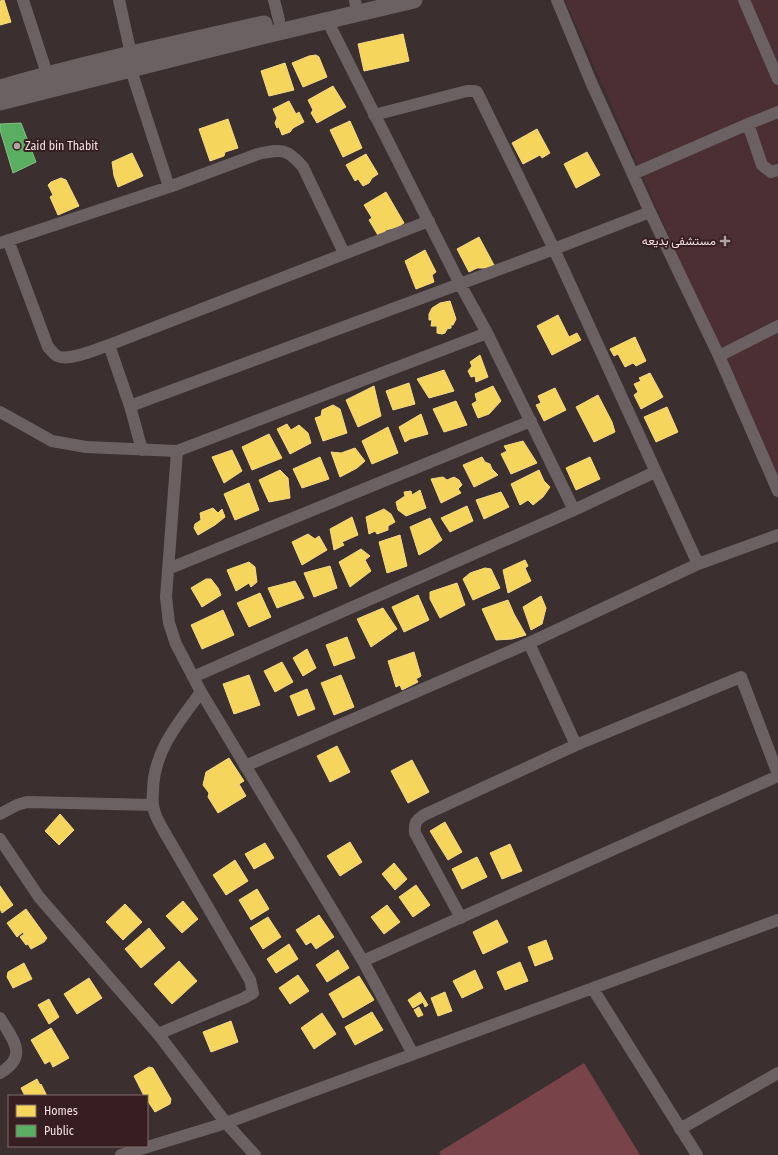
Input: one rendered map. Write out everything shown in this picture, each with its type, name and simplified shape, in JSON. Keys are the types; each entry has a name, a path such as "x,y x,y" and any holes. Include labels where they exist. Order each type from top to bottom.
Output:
{"street":[{"path":"24,0 50,82"},
{"path":"119,0 131,62 169,187"},
{"path":"274,0 279,20"},
{"path":"131,62 279,20 355,3 385,0"},
{"path":"0,88 50,82 131,62 414,0"},
{"path":"557,0 591,82 650,212 719,356 778,491"},
{"path":"744,0 778,79"},
{"path":"327,20 460,284 487,333 574,510"},
{"path":"0,102 50,82"},
{"path":"374,115 467,91 477,92 554,250 698,564"},
{"path":"633,174 778,112"},
{"path":"748,124 762,165 771,172 778,170"},
{"path":"344,254 303,167 294,156 284,151 272,151 258,154 169,187 4,242 48,347 56,356 71,358 109,345 344,254 429,221"},
{"path":"130,406 554,250 650,212"},
{"path":"719,356 778,326"},
{"path":"0,412 52,441 86,447 177,451 487,333"},
{"path":"109,345 130,406 142,450"},
{"path":"168,569 531,421"},
{"path":"177,451 166,597 169,623 176,644 201,692 363,961 413,1054"},
{"path":"193,677 574,510 656,472"},
{"path":"245,766 529,643 698,564 778,535"},
{"path":"529,643 576,745"},
{"path":"363,961 461,918 778,775 741,676 576,745 424,814 414,826 416,833 461,918"},
{"path":"158,1034 253,993 250,980 156,817 153,805 155,767 161,750 201,692"},
{"path":"0,814 16,805 27,802 153,805"},
{"path":"0,839 39,897 158,1034 226,1123 255,1155"},
{"path":"148,1147 226,1123 778,920"},
{"path":"593,989 697,1155"},
{"path":"0,1018 13,1039 17,1056 13,1064 0,1073"},
{"path":"680,1128 778,1073"},
{"path":"121,1155 147,1147"}],"shaded area":[{"name":"مستشفى بديعه","path":"565,0 778,0 778,483"},
{"path":"584,1063 640,1155 441,1155 439,1152"}],"building: Homes":[{"path":"4,0 11,22 0,25 0,1"},
{"path":"403,34 409,61 364,71 358,44"},
{"path":"316,55 319,57 327,77 303,87 292,63 309,56"},
{"path":"285,63 294,90 269,96 261,71"},
{"path":"333,86 346,107 317,123 311,113 313,110 308,100"},
{"path":"289,101 296,114 299,112 304,122 293,128 290,132 282,135 279,127 277,128 275,123 277,118 273,109"},
{"path":"228,119 238,148 225,152 224,156 210,161 199,129"},
{"path":"350,121 362,148 343,157 330,130"},
{"path":"537,129 550,153 542,158 540,155 523,164 512,143"},
{"path":"587,152 600,175 576,188 564,164"},
{"path":"132,153 143,176 118,187 114,176 112,162"},
{"path":"366,154 378,174 372,178 369,183 363,186 358,179 355,181 346,165"},
{"path":"61,178 66,180 79,206 58,215 50,197 53,195 48,185 51,182"},
{"path":"386,192 404,223 398,227 386,230 383,235 379,237 369,220 372,218 364,205"},
{"path":"479,237 494,265 488,268 477,268 469,272 457,249"},
{"path":"425,250 436,272 432,275 434,282 416,289 405,261"},
{"path":"450,301 456,319 453,325 451,325 451,328 447,329 445,333 437,333 437,326 431,326 432,320 429,320 429,314 432,308 440,303"},
{"path":"558,315 569,337 577,333 581,340 552,355 537,326"},
{"path":"635,337 646,361 636,366 633,363 625,367 618,354 614,356 610,349"},
{"path":"480,355 488,377 476,382 475,376 471,377 468,371 472,366 470,362"},
{"path":"444,370 454,391 429,398 417,379"},
{"path":"650,373 663,397 641,409 634,395 638,392 634,384 641,381 639,378"},
{"path":"409,383 415,404 393,410 386,391"},
{"path":"374,386 381,416 358,427 346,400"},
{"path":"493,386 501,401 489,414 478,418 472,404 477,401 475,394"},
{"path":"555,388 566,410 544,421 536,405 541,403 538,396"},
{"path":"598,395 612,422 615,432 594,442 576,407"},
{"path":"456,401 467,425 444,432 433,409"},
{"path":"333,405 340,409 347,433 323,441 315,418 321,416 322,410"},
{"path":"667,407 678,432 656,442 644,417"},
{"path":"421,414 428,434 405,442 399,427"},
{"path":"287,424 291,430 299,425 308,433 311,443 290,454 277,429"},
{"path":"388,427 398,453 372,464 362,441"},
{"path":"269,434 282,458 252,470 242,447"},
{"path":"523,441 537,463 511,474 501,454 507,451 504,446"},
{"path":"355,448 365,461 357,468 340,477 331,452 341,453"},
{"path":"232,450 242,471 224,483 212,457"},
{"path":"320,457 329,479 302,488 293,469"},
{"path":"482,457 485,462 490,464 492,469 498,475 474,487 463,465"},
{"path":"590,457 600,479 576,490 566,468"},
{"path":"280,470 288,478 290,498 269,502 259,480"},
{"path":"539,470 544,481 550,487 543,497 533,505 528,500 520,505 511,484"},
{"path":"443,477 447,480 454,477 459,480 462,485 458,489 461,493 441,503 431,479"},
{"path":"249,483 259,510 235,520 224,494"},
{"path":"420,490 426,508 406,516 398,510 396,502 405,496 404,492 411,491 412,495"},
{"path":"501,492 509,507 484,519 476,500"},
{"path":"467,506 473,521 450,532 441,518"},
{"path":"213,508 218,513 222,509 225,517 198,535 194,528 195,524 201,520 200,513"},
{"path":"384,509 391,514 395,522 388,526 388,530 377,534 375,531 369,534 366,517"},
{"path":"352,517 358,535 342,542 344,545 334,550 330,529"},
{"path":"430,518 442,540 419,555 410,527"},
{"path":"308,534 315,539 319,536 327,550 302,565 292,542"},
{"path":"400,535 407,566 387,573 379,542"},
{"path":"361,549 370,556 365,560 371,571 350,587 339,562"},
{"path":"525,560 528,566 525,568 531,581 508,593 503,570"},
{"path":"249,562 255,567 257,582 251,587 249,583 236,591 227,570"},
{"path":"330,566 337,588 314,597 304,573"},
{"path":"485,568 491,569 500,588 473,600 463,579 470,573"},
{"path":"206,579 211,579 221,595 202,607 191,588"},
{"path":"295,581 304,598 277,608 268,588"},
{"path":"457,583 465,605 440,618 430,599 430,592"},
{"path":"260,593 271,617 249,627 237,603"},
{"path":"418,595 429,620 404,632 392,607"},
{"path":"541,596 546,608 542,624 531,630 523,607"},
{"path":"508,600 526,635 512,639 496,640 482,609"},
{"path":"383,608 397,629 371,647 357,619"},
{"path":"223,610 234,635 202,649 191,625"},
{"path":"347,637 355,658 334,666 326,645"},
{"path":"307,649 316,668 303,676 293,658"},
{"path":"414,652 421,676 416,679 418,682 402,690 400,685 396,687 388,661"},
{"path":"282,662 293,682 275,692 264,671"},
{"path":"249,675 260,705 234,714 223,684"},
{"path":"341,675 354,707 334,715 321,683"},
{"path":"307,689 315,709 298,716 290,696"},
{"path":"337,746 350,772 330,782 317,756"},
{"path":"229,758 244,781 239,784 246,796 218,813 208,797 209,793 203,785 206,772"},
{"path":"412,760 429,792 408,803 391,771"},
{"path":"60,814 74,830 59,845 45,831"},
{"path":"445,822 462,852 448,860 430,831"},
{"path":"350,842 362,862 340,876 327,856"},
{"path":"265,843 274,858 254,869 245,854"},
{"path":"510,844 522,871 502,879 490,853"},
{"path":"477,857 487,877 462,889 452,869"},
{"path":"235,860 248,881 226,895 213,875"},
{"path":"394,863 407,879 395,890 382,874"},
{"path":"416,885 430,905 413,917 399,897"},
{"path":"0,886 13,905 2,913 0,909"},
{"path":"257,889 269,909 251,920 239,900"},
{"path":"183,901 198,919 182,933 166,916"},
{"path":"125,904 142,922 123,940 106,922"},
{"path":"387,905 400,922 384,934 371,917"},
{"path":"26,909 47,938 44,942 31,949 20,937 24,934 23,932 17,937 7,923"},
{"path":"319,915 334,937 316,949 311,942 306,945 296,930"},
{"path":"268,917 281,937 263,949 250,928"},
{"path":"497,920 508,942 483,954 473,932"},
{"path":"149,928 165,948 141,968 125,949"},
{"path":"546,940 553,959 535,966 528,947"},
{"path":"289,944 298,959 276,973 267,959"},
{"path":"338,950 349,968 327,982 316,965"},
{"path":"179,961 197,981 172,1004 154,984"},
{"path":"520,962 528,981 505,990 497,972"},
{"path":"24,963 32,979 13,988 7,977 8,972"},
{"path":"475,970 483,988 462,998 453,981"},
{"path":"298,975 309,991 290,1004 279,988"},
{"path":"359,976 374,1000 343,1018 329,994"},
{"path":"89,978 102,998 77,1014 64,994"},
{"path":"420,992 428,1005 425,1007 423,1002 413,1008 408,1000"},
{"path":"445,992 452,1011 438,1016 431,998"},
{"path":"49,999 59,1017 49,1024 38,1005"},
{"path":"419,1007 423,1015 418,1017 414,1010"},
{"path":"372,1012 383,1030 355,1045 345,1027"},
{"path":"322,1013 336,1034 314,1049 301,1028"},
{"path":"231,1021 238,1042 211,1052 203,1032"},
{"path":"51,1028 69,1058 53,1067 50,1061 45,1064 31,1040"},
{"path":"149,1067 153,1068 171,1099 170,1104 155,1112 148,1102 148,1095 144,1095 134,1076"},
{"path":"37,1079 46,1095 24,1095 21,1088"}],"building: Public":[{"name":"Zaid bin Thabit","path":"21,123 36,162 13,173 0,130 0,124"}],"place":[{"name":"Zaid bin Thabit","path":"17,146"},
{"name":"مستشفى بديعه","path":"725,241"}]}
